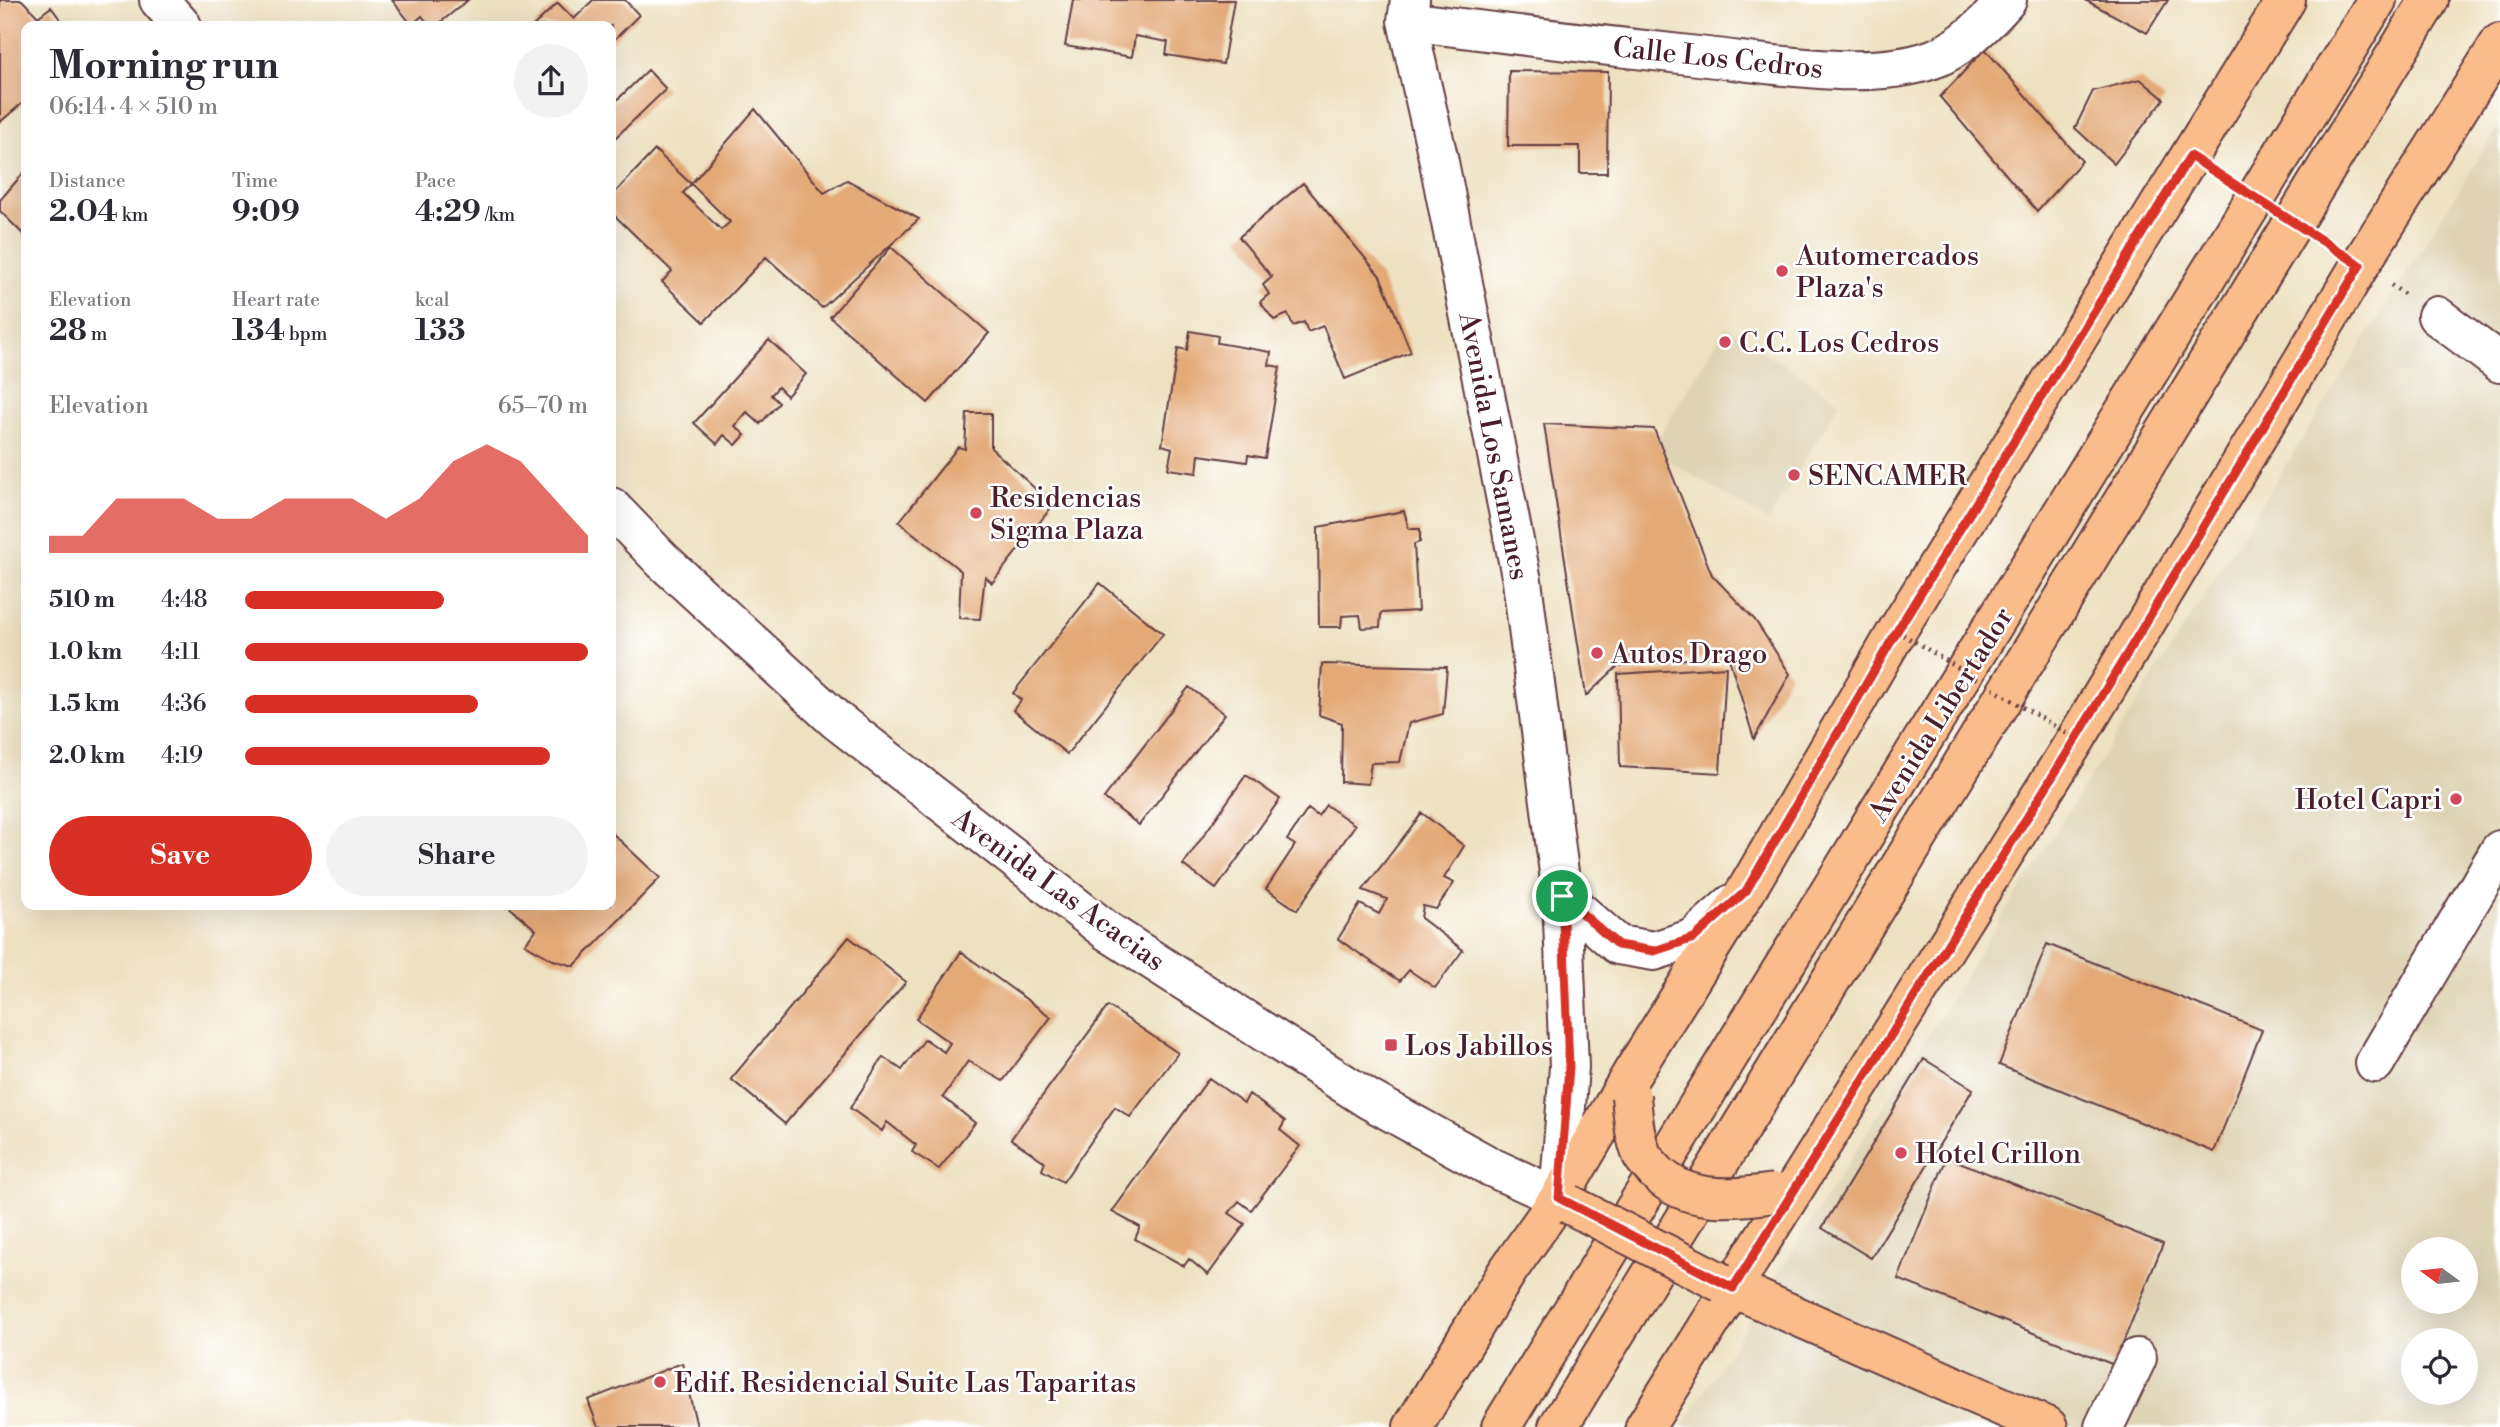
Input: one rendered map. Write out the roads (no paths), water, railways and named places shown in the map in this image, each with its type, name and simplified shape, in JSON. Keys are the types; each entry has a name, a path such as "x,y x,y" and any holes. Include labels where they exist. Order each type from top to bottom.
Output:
{"main road":[{"path":"1413,1427 1507,1272 1564,1201 1897,631 2286,0"},
{"name":"Avenida Libertador","path":"1501,1427 2377,0"},
{"name":"Avenida Libertador","path":"1558,1427 2429,0"},
{"path":"1645,1427 1785,1191 2076,739 2371,272 2500,43"},
{"path":"1631,1085 1636,1137 1643,1158 1662,1177 1684,1190 1707,1198 1726,1199 1785,1191"},
{"path":"1564,1201 1728,1286 2047,1427"}],"street":[{"path":"159,0 178,21"},
{"name":"Calle Los Cedros","path":"1409,11 1767,63 1869,71 1903,67 1935,59 1962,41 2007,0"},
{"name":"Avenida Los Samanes","path":"1409,11 1522,580 1562,896 1569,1067 1564,1201"},
{"path":"2437,316 2500,363"},
{"name":"Avenida Las Acacias","path":"616,512 663,561 836,720 1107,931 1368,1099 1491,1167 1564,1201"},
{"path":"2375,1063 2489,895 2500,850"},
{"path":"1562,896 1618,945 1654,951 1694,938 1746,891"},
{"path":"2104,1427 2137,1358"}],"place":[{"name":"Automercados Plaza's","path":"1782,271"},
{"name":"C.C. Los Cedros","path":"1725,342"},
{"name":"SENCAMER","path":"1794,475"},
{"name":"Residencias Sigma Plaza","path":"976,513"},
{"name":"Autos Drago","path":"1597,653"},
{"name":"Hotel Capri","path":"2456,799"},
{"name":"Los Jabillos","path":"1391,1045"},
{"name":"Hotel Crillon","path":"1901,1153"},
{"name":"Edif. Residencial Suite Las Taparitas","path":"660,1382"}]}
